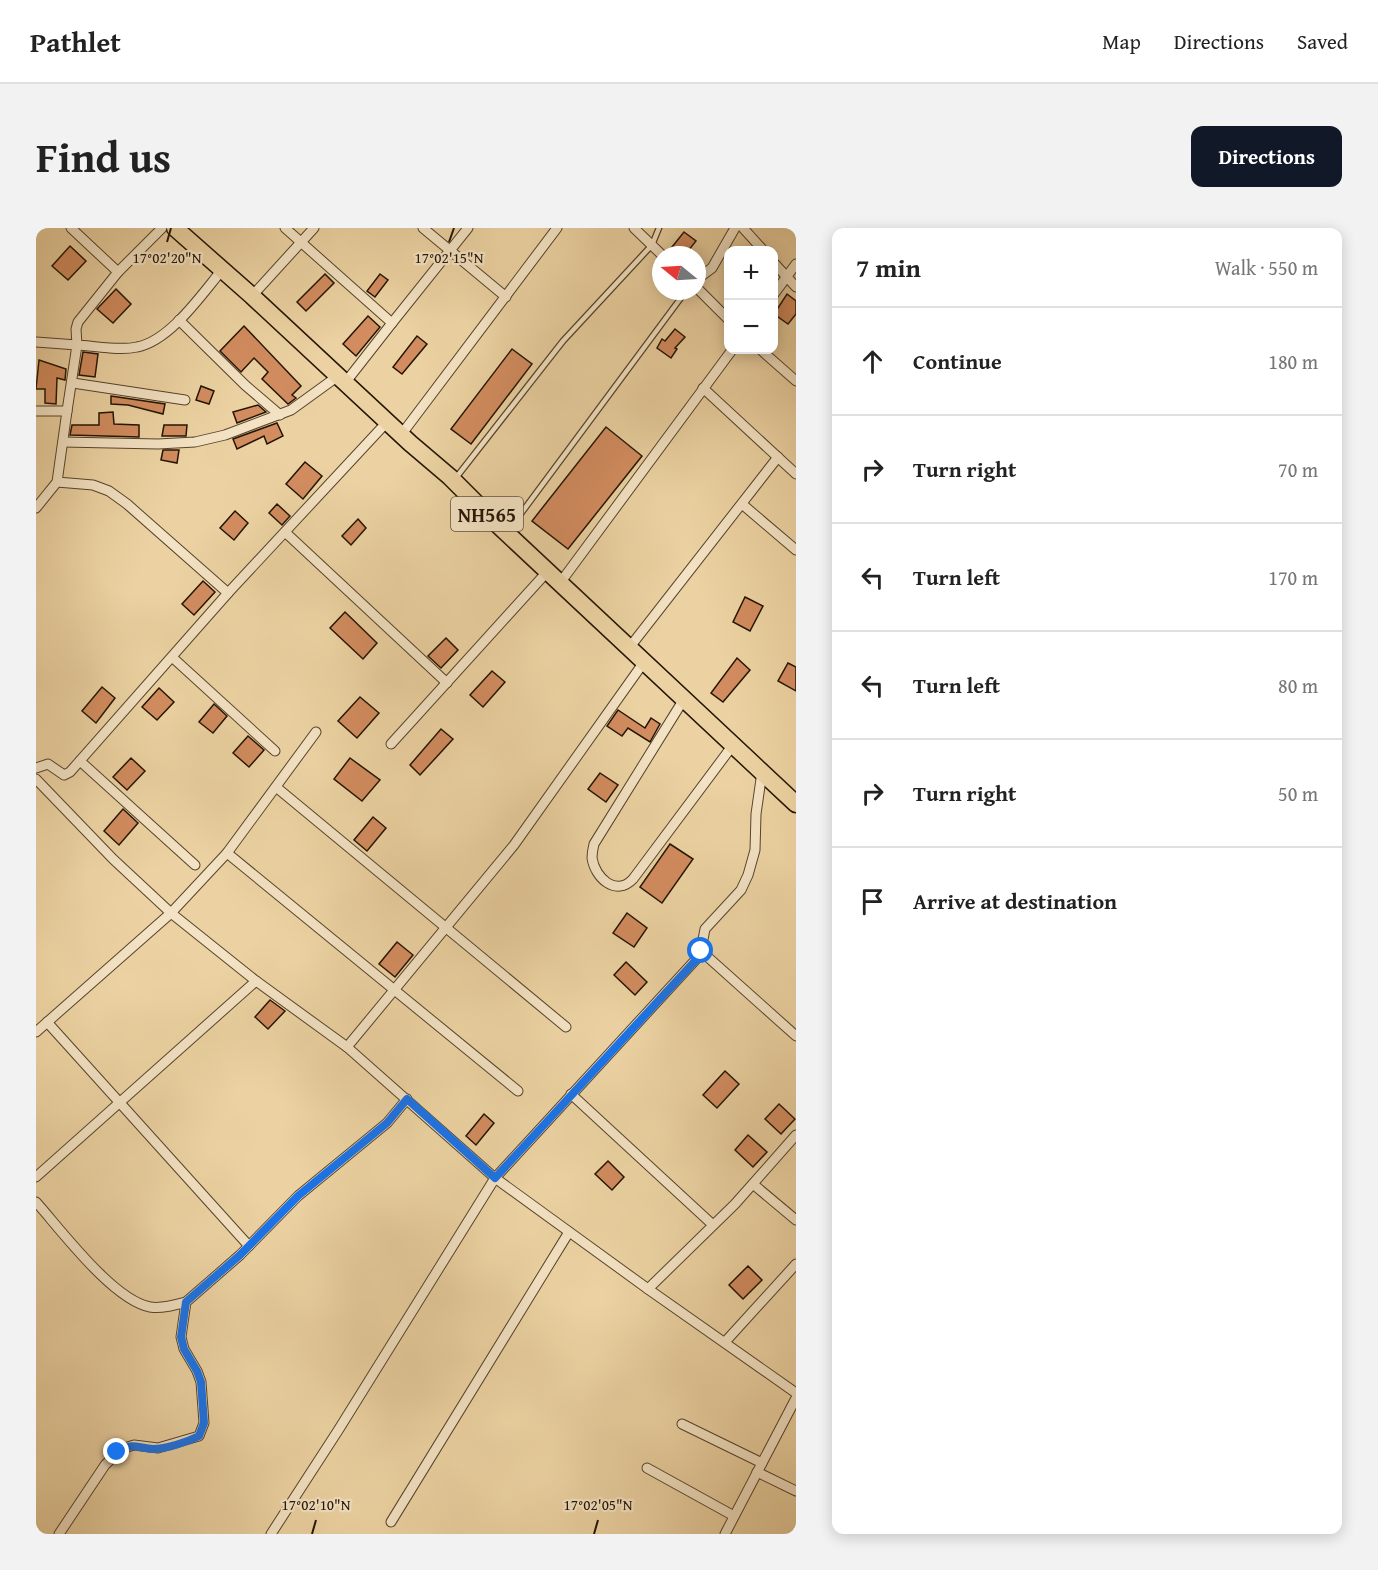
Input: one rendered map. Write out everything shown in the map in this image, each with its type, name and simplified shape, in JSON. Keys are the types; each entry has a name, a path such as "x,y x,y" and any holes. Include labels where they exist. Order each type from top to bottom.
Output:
{"highway":[{"name":"NH565","path":"175,228 453,481 796,804"}],"street":[{"path":"71,228 118,272"},
{"path":"36,508 57,482 73,383 78,322 118,272 162,228"},
{"path":"285,228 392,323"},
{"path":"252,296 314,228"},
{"path":"423,228 506,297"},
{"path":"63,442 158,444 195,442 225,435 291,410 342,380 392,323 468,228"},
{"path":"401,435 557,228"},
{"path":"634,228 652,245"},
{"path":"706,272 712,268 735,228"},
{"path":"743,228 759,246"},
{"path":"778,289 796,264"},
{"path":"778,268 796,287"},
{"path":"36,342 134,348 148,345 179,320 222,270"},
{"path":"706,297 724,314"},
{"path":"179,320 245,385 280,414"},
{"path":"391,744 447,683 554,577 729,354"},
{"path":"766,354 796,381"},
{"path":"73,383 185,400"},
{"path":"703,388 796,474"},
{"path":"36,411 67,411"},
{"path":"36,768 48,764 64,775 70,772 228,593 387,422"},
{"path":"629,648 778,458"},
{"path":"57,482 93,485 109,491 127,504 228,593"},
{"path":"742,504 796,550"},
{"path":"285,532 447,683"},
{"path":"172,657 275,751"},
{"path":"347,1047 514,845 644,662"},
{"path":"684,699 594,844 592,857 603,880 610,885 627,886 733,745"},
{"path":"36,1032 171,913 227,853 316,732"},
{"path":"80,761 195,865"},
{"path":"271,1534 495,1178 696,960 701,951 705,929 741,890 748,875 756,850 756,814 762,772"},
{"path":"36,779 113,858 171,913 256,981 347,1047 495,1178 796,1393"},
{"path":"276,787 566,1027"},
{"path":"227,853 518,1091"},
{"path":"701,951 796,1036"},
{"path":"36,1178 256,981"},
{"path":"47,1022 249,1246"},
{"path":"571,1094 713,1226"},
{"path":"36,1202 82,1254 120,1292 149,1307 163,1307 186,1302 249,1246 298,1196 387,1123 407,1099"},
{"path":"648,1289 713,1226 796,1135"},
{"path":"753,1184 796,1220"},
{"path":"391,1522 569,1232"},
{"path":"725,1342 796,1264"},
{"path":"59,1534 105,1466 122,1449 134,1445 158,1448 195,1438 202,1432 204,1423 201,1382 184,1349 181,1337 186,1302"},
{"path":"725,1534 796,1398"},
{"path":"682,1424 796,1491"},
{"path":"646,1468 734,1516"}],"lane":[{"path":"453,481 563,341 652,245 659,228"},
{"path":"506,533 679,300"}],"building":[{"path":"684,232 696,241 692,246 673,246"},
{"path":"70,246 86,261 68,280 52,266"},
{"path":"325,274 334,283 306,311 297,302"},
{"path":"380,274 388,280 375,297 367,291"},
{"path":"116,289 131,304 113,323 97,309"},
{"path":"787,294 796,301 796,314 788,324 778,317 778,308"},
{"path":"368,316 380,327 356,356 343,344"},
{"path":"244,326 301,386 292,395 296,398 288,404 262,379 268,372 254,358 241,372 220,351"},
{"path":"675,329 685,337 675,348 677,349 671,358 657,348 662,339 665,341"},
{"path":"417,336 427,344 402,374 393,367"},
{"path":"512,349 532,364 471,444 451,429"},
{"path":"83,352 98,354 95,377 79,375"},
{"path":"39,360 66,369 65,380 57,378 56,404 45,403 45,389 36,389"},
{"path":"201,386 214,391 209,404 196,400"},
{"path":"111,396 165,404 163,414 128,405 111,404"},
{"path":"258,405 266,412 237,423 233,412"},
{"path":"113,412 114,424 139,425 139,437 70,435 72,425 99,425 99,413"},
{"path":"277,423 283,436 267,444 264,436 237,449 233,439"},
{"path":"164,425 187,425 186,436 162,436"},
{"path":"606,427 642,456 568,549 532,521"},
{"path":"163,450 179,450 177,463 161,460"},
{"path":"305,462 322,476 303,499 286,484"},
{"path":"277,504 290,516 282,525 269,513"},
{"path":"235,511 248,523 234,540 220,528"},
{"path":"358,519 366,528 351,545 342,536"},
{"path":"203,581 215,592 194,615 182,604"},
{"path":"745,597 763,606 750,631 733,622"},
{"path":"345,612 377,643 363,659 330,628"},
{"path":"446,638 458,650 441,668 428,656"},
{"path":"737,658 750,670 723,702 711,693"},
{"path":"788,663 796,667 796,691 778,681"},
{"path":"492,671 505,682 483,707 470,695"},
{"path":"102,687 115,698 96,723 82,711"},
{"path":"159,688 174,702 157,720 142,707"},
{"path":"360,697 379,713 357,738 338,721"},
{"path":"214,704 227,716 213,733 199,722"},
{"path":"618,710 645,728 651,718 660,724 650,742 628,728 622,736 607,726"},
{"path":"441,729 453,739 420,775 410,765"},
{"path":"248,736 264,750 249,767 233,753"},
{"path":"131,758 145,771 127,790 113,777"},
{"path":"350,758 380,780 362,801 334,779"},
{"path":"600,773 618,785 606,802 588,789"},
{"path":"123,809 138,823 119,845 104,831"},
{"path":"373,817 386,828 367,851 354,840"},
{"path":"670,844 693,859 662,903 640,887"},
{"path":"627,913 647,928 634,947 613,933"},
{"path":"397,942 413,955 395,977 379,964"},
{"path":"626,962 647,982 635,995 614,975"},
{"path":"270,1000 285,1011 268,1029 255,1017"},
{"path":"725,1071 739,1084 717,1108 703,1095"},
{"path":"779,1104 795,1119 781,1134 765,1119"},
{"path":"484,1114 494,1123 476,1145 466,1136"},
{"path":"748,1135 767,1152 753,1167 735,1150"},
{"path":"608,1161 624,1177 612,1190 595,1174"},
{"path":"748,1266 762,1280 743,1299 729,1285"}],"route":[{"path":"117,1452 134,1445 158,1448 199,1436 204,1423 201,1382 184,1349 181,1337 186,1302 240,1255 298,1196 387,1123 407,1099 495,1178 696,960 701,951"}]}
